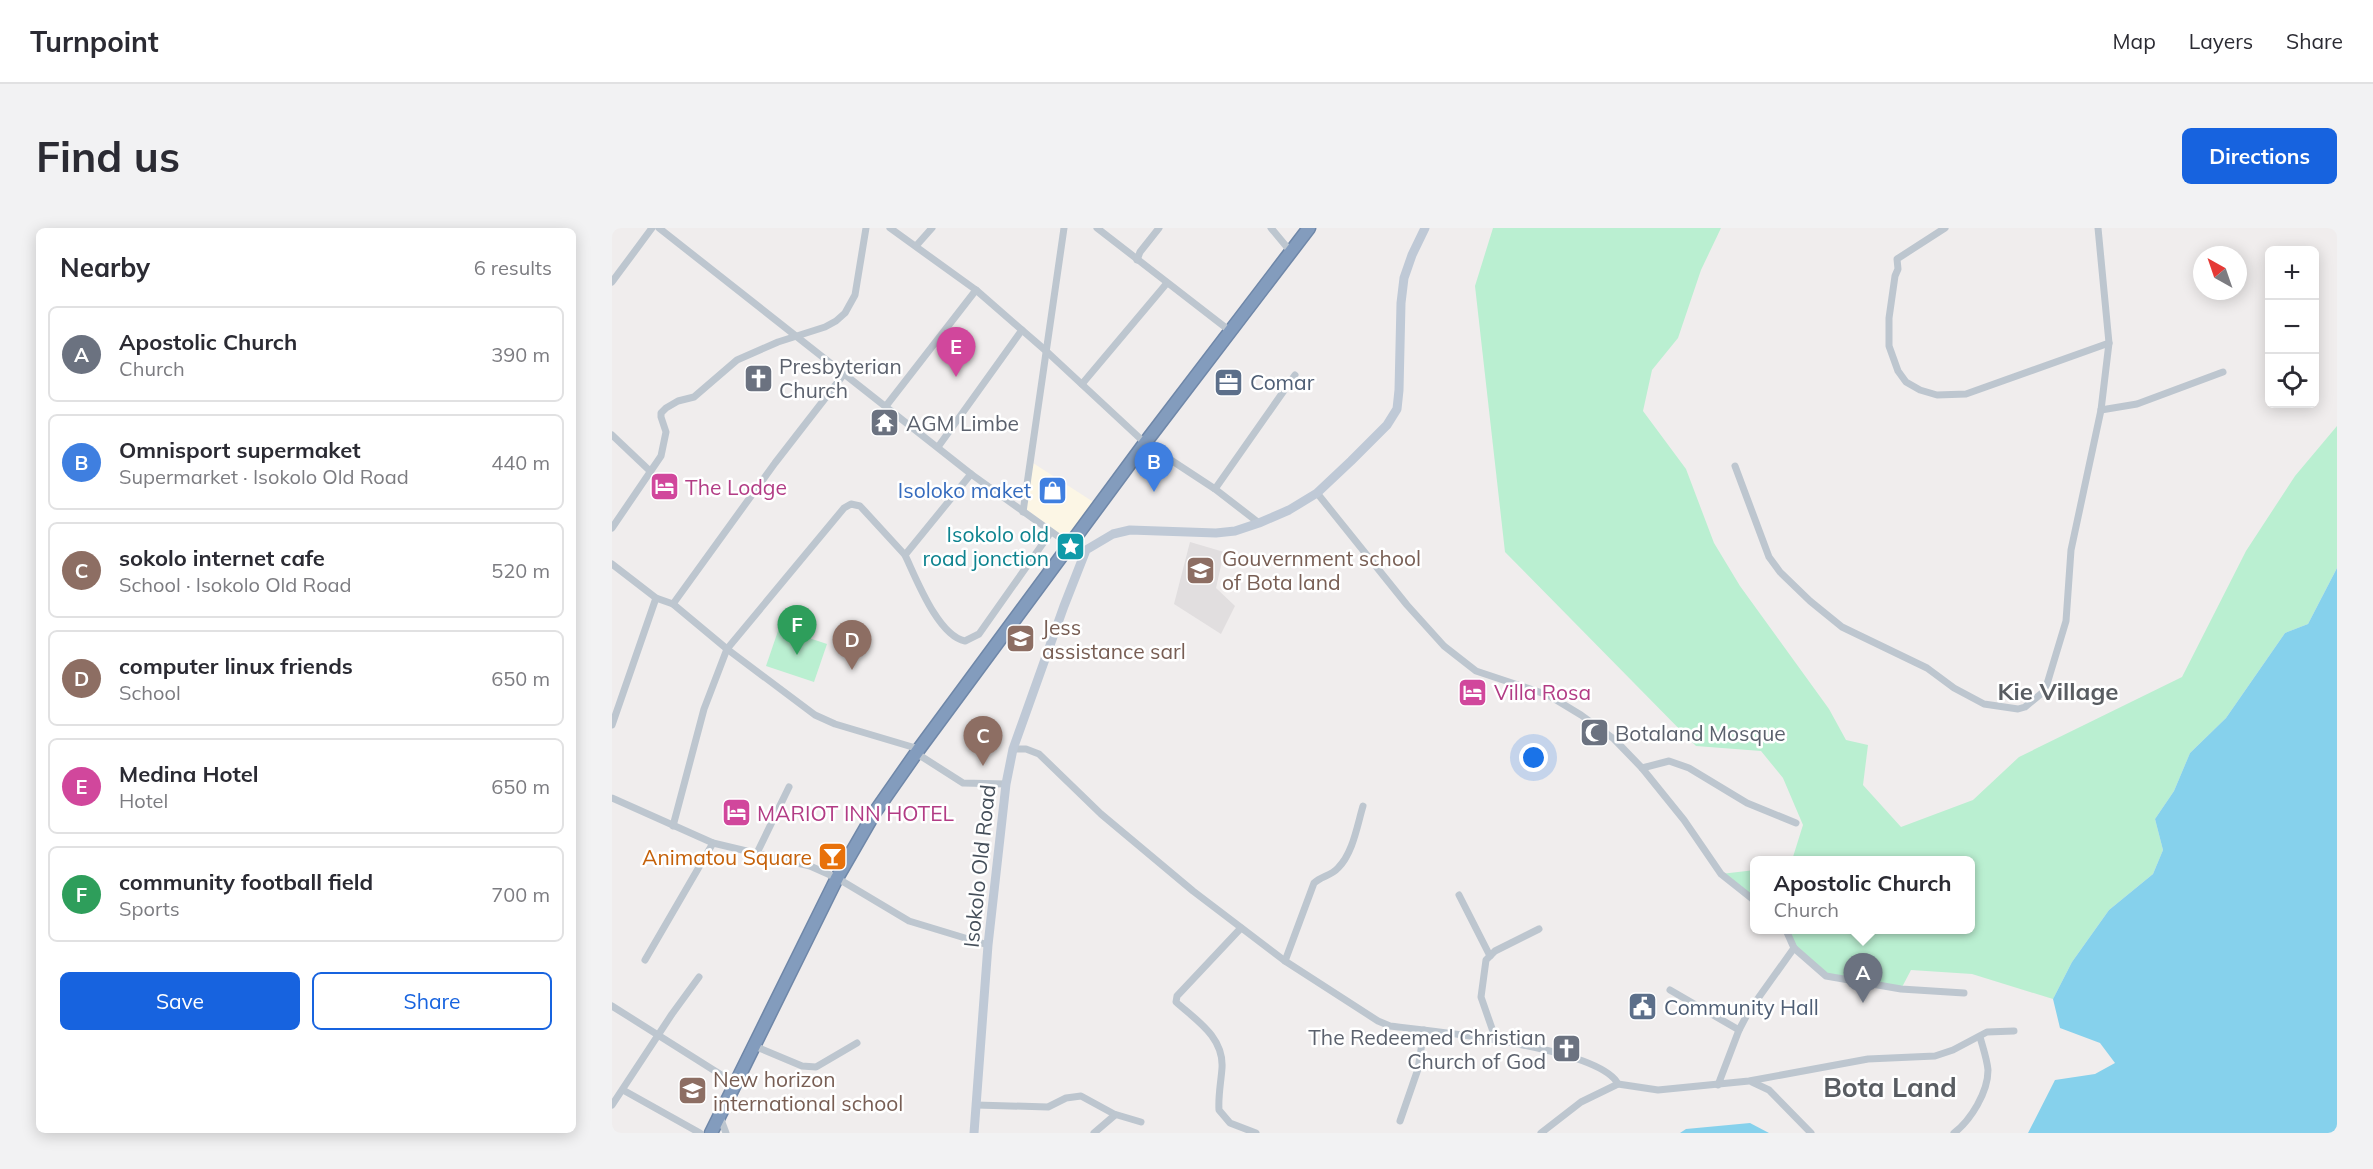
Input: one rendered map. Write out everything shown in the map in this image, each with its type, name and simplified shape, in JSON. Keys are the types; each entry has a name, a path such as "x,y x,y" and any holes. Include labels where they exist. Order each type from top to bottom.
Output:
{"highway":[{"path":"711,1133 752,1045 837,878 875,812 1145,443 1309,228"}],"street":[{"path":"612,282 652,228"},
{"path":"659,228 971,474 1050,532 1086,550 1113,534 1130,530 1216,533 1235,531 1289,510 1317,493 1388,425 1397,409 1404,278 1425,228"},
{"path":"612,528 661,456 666,432 661,412 678,401 694,397 737,360 836,321 852,303 866,228"},
{"path":"890,228 976,290 1045,350 1145,443 1215,489 1259,523"},
{"path":"916,246 932,228"},
{"path":"1023,512 1064,228"},
{"path":"1097,228 1230,331"},
{"path":"1137,260 1140,252 1160,228"},
{"path":"1271,228 1291,252"},
{"path":"1945,228 1897,258 1898,269 1895,276 1888,339 1898,371 1906,382 1937,395 1966,394 2109,343"},
{"path":"1735,466 1768,557 1780,572 1830,619 1860,638 1928,668 1954,688 1975,700 1995,707 2018,709 2025,707 2042,693 2057,658 2066,621 2073,538 2101,410 2109,343 2098,228"},
{"path":"1082,384 1167,283"},
{"path":"886,406 976,290"},
{"path":"938,447 1022,330"},
{"path":"2101,410 2137,404 2223,372"},
{"path":"673,604 844,374"},
{"path":"1215,489 1295,375"},
{"path":"612,435 650,471"},
{"path":"905,555 971,474"},
{"path":"1317,493 1444,646 1476,670 1539,690 1566,705 1614,739 1684,820 1721,874 1750,897"},
{"path":"673,826 704,709 727,649 844,508 851,504 860,506 905,555 925,598 953,637 965,641 979,634 1050,532"},
{"name":"Isokolo Old Road","path":"974,1133 988,945 1006,784 1013,749 1086,550"},
{"path":"612,564 656,598 673,604 727,649 815,715 835,724 918,751 963,783 1006,784"},
{"path":"612,725 656,598"},
{"path":"1013,749 1026,749 1039,754 1122,832 1241,928 1285,961 1384,1024 1549,1050 1604,1071 1618,1084"},
{"path":"1641,768 1669,761 1689,768 1747,803 1796,823"},
{"path":"756,855 789,787"},
{"path":"612,798 713,843 810,866 837,878 909,921 988,945"},
{"path":"1285,961 1314,883 1320,877 1336,870 1345,859 1363,806"},
{"path":"645,960 713,843"},
{"path":"1459,895 1490,956"},
{"path":"1241,928 1177,996 1176,1002 1213,1036 1219,1048 1222,1067 1219,1110 1230,1123 1256,1133"},
{"path":"1496,1040 1481,997 1485,966 1490,956 1539,929"},
{"path":"1788,934 1794,948 1826,976 1901,989 1964,993"},
{"path":"1718,1085 1739,1030 1763,990 1794,948"},
{"path":"612,1105 699,977"},
{"path":"1670,990 1739,1030"},
{"path":"612,1006 734,1083"},
{"path":"1400,1121 1418,1069 1424,1030"},
{"path":"1540,1133 1581,1102 1618,1084 1658,1090 1749,1081 1868,1059 1935,1056 1987,1032 2013,1031"},
{"path":"1954,1133 1975,1108 1984,1091 1988,1071 1980,1037"},
{"path":"752,1045 802,1066 816,1067 857,1043"},
{"path":"1749,1081 1769,1090 1811,1133"},
{"path":"623,1090 700,1133"},
{"path":"976,1105 1048,1107 1066,1098 1082,1096 1115,1115 1141,1122"},
{"path":"719,1115 726,1133"},
{"path":"1094,1133 1115,1115"}],"shaded area":[{"name":"Isoloko maket","path":"1033,463 1095,503 1068,540 1026,509"},
{"name":"Gouvernment school of Bota land","path":"1190,542 1224,552 1216,588 1235,606 1221,634 1174,604"}],"green space":[{"path":"1493,228 1721,228 1701,270 1678,338 1652,370 1643,411 1686,469 1714,543 1740,586 1829,709 1846,740 1868,745 1863,785 1901,827 1973,800 2019,757 2182,677 2246,551 2295,476 2337,426 2337,568 2308,624 2285,633 2226,718 2190,753 2174,791 2155,819 2163,850 2153,874 2109,910 2072,962 2053,999 1972,974 1911,970 1901,989 1826,976 1788,938 1787,934 1975,934 1975,856 1793,856 1803,825 1783,778 1761,751 1696,746 1505,552 1475,286"},
{"path":"779,628 827,644 814,682 766,666"},
{"path":"1750,871 1750,895 1721,874"}],"water":[{"path":"2337,568 2337,1133 2028,1133 2055,1080 2095,1074 2115,1063 2100,1043 2060,1028 2053,999 2072,962 2109,910 2153,874 2163,850 2155,819 2174,791 2190,753 2226,718 2285,633 2308,624"},
{"path":"1750,1123 1769,1133 1680,1133 1686,1129"}],"place":[{"name":"Medina Hotel","path":"956,377"},
{"name":"Presbyterian Church","path":"758,378"},
{"name":"Comar","path":"1229,382"},
{"name":"AGM Limbe","path":"885,423"},
{"name":"The Lodge","path":"664,487"},
{"name":"Isoloko maket","path":"1052,490"},
{"name":"Omnisport supermaket","path":"1154,492"},
{"name":"Isokolo old road jonction","path":"1070,546"},
{"name":"Gouvernment school of Bota land","path":"1201,570"},
{"name":"Jess assistance sarl","path":"1021,639"},
{"name":"community football field","path":"797,655"},
{"name":"computer linux friends","path":"852,670"},
{"name":"Villa Rosa","path":"1473,692"},
{"name":"Botaland Mosque","path":"1594,733"},
{"name":"sokolo internet cafe","path":"983,766"},
{"name":"MARIOT INN HOTEL","path":"736,813"},
{"name":"Animatou Square","path":"833,857"},
{"name":"Apostolic Church","path":"1863,1003"},
{"name":"Community Hall","path":"1643,1007"},
{"name":"The Redeemed Christian Church of God","path":"1567,1049"},
{"name":"New horizon international school","path":"692,1091"}],"district":[{"name":"Kie Village","path":"2058,691"},
{"name":"Bota Land","path":"1890,1087"}]}
